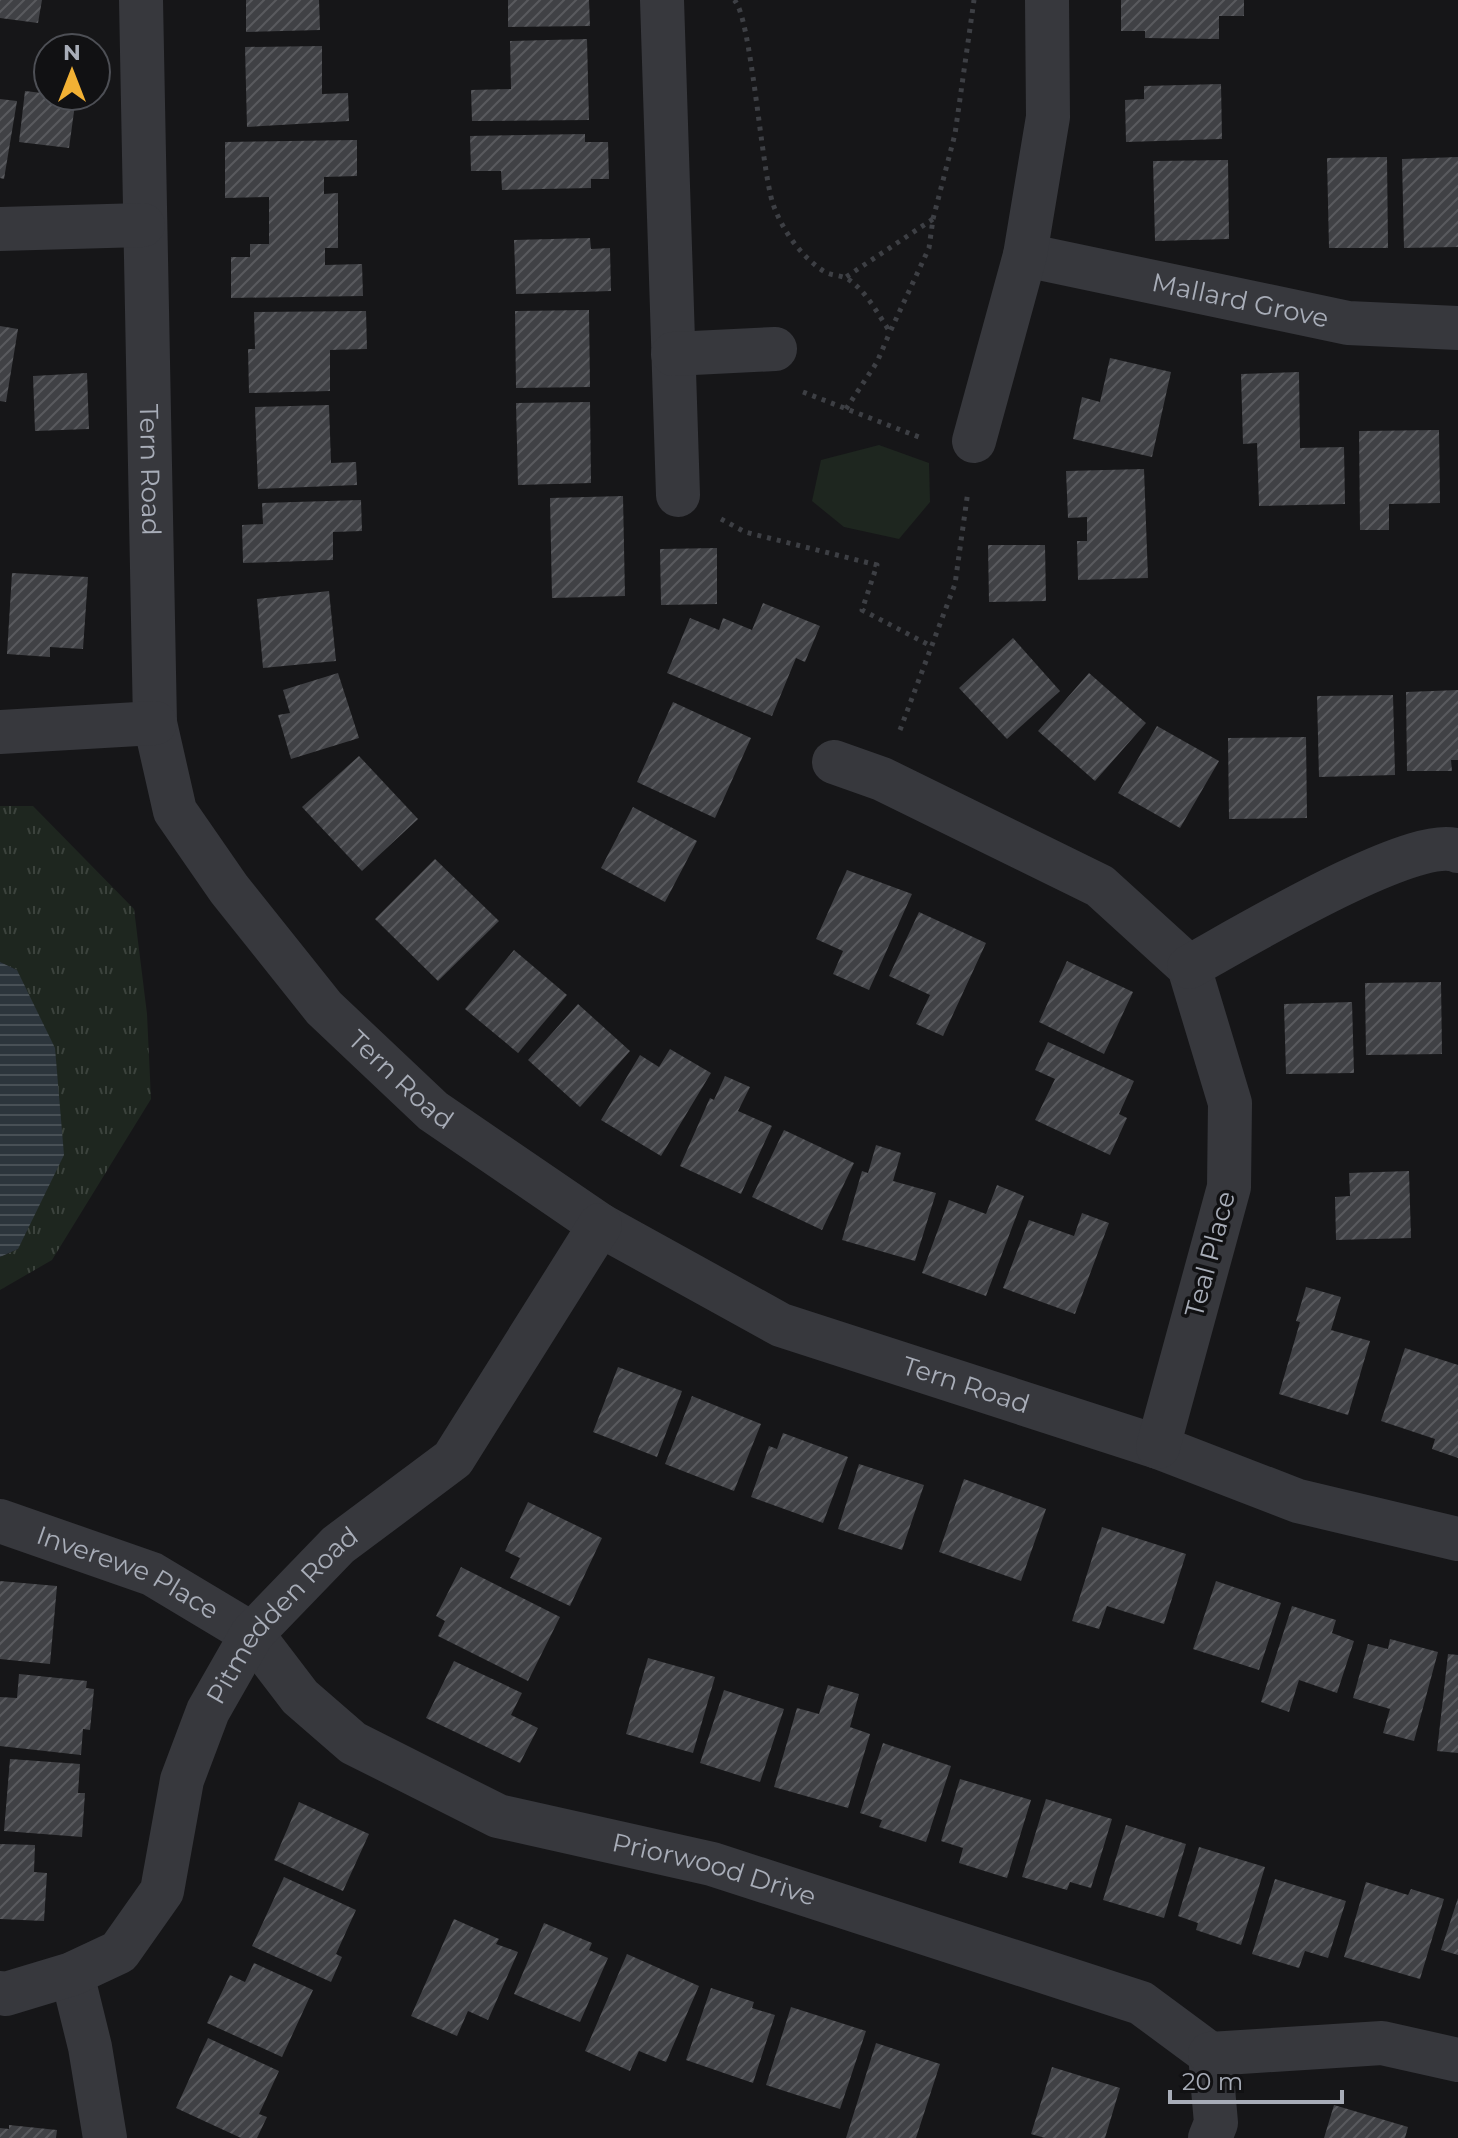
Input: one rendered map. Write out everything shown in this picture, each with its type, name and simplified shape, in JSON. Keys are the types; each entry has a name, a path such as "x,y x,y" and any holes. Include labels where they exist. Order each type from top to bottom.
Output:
{"street":[{"name":"Tern Road","path":"141,0 155,723 175,811 229,889 324,1008 433,1111 600,1225 781,1325 1158,1447 1298,1501 1458,1539"},
{"path":"662,0 678,495"},
{"path":"974,441 1025,255 1048,117 1047,0"},
{"path":"0,229 143,225"},
{"name":"Mallard Grove","path":"1025,255 1348,323 1458,328"},
{"path":"673,354 775,349"},
{"path":"0,732 155,723"},
{"path":"834,762 882,779 1100,886 1189,967 1315,897 1412,854 1452,848 1458,851"},
{"name":"Teal Place","path":"1158,1447 1229,1187 1230,1103 1189,967"},
{"name":"Pitmedden Road","path":"0,1993 6,1994 72,1974 119,1952 162,1891 182,1780 208,1711 252,1634 338,1545 453,1459 600,1225"},
{"name":"Inverewe Place","path":"0,1521 152,1574 252,1634"},
{"name":"Priorwood Drive","path":"252,1634 300,1697 353,1743 498,1816 712,1864 1141,2003 1210,2054"},
{"path":"72,1974 90,2047 105,2138"},
{"path":"1210,2138 1216,2123 1210,2054 1382,2043 1458,2060"}],"path":[{"path":"734,0 740,5 747,36 763,163 774,206 805,258 829,274 846,277 862,291 890,332"},
{"path":"846,409 877,362 929,248 933,219 955,134 974,0"},
{"path":"846,277 933,219"},
{"path":"775,349 797,390 946,447 974,441 955,584 882,779"},
{"path":"678,495 745,532 877,565 862,610 931,646"}],"green space":[{"path":"879,445 929,463 930,502 899,539 844,527 812,501 821,460"},
{"path":"0,806 33,806 134,909 147,1014 151,1099 52,1260 0,1290 0,1257 18,1249 17,970 0,962"}],"shaded area":[{"path":"0,962 17,970 55,1048 64,1155 18,1249 0,1257"}],"building":[{"path":"0,0 42,0 38,23 0,18"},
{"path":"246,0 319,0 320,30 246,32"},
{"path":"508,0 589,0 590,26 508,27"},
{"path":"1121,0 1244,0 1244,16 1219,16 1219,39 1145,38 1145,31 1121,31"},
{"path":"587,39 589,120 472,121 471,90 511,89 510,41"},
{"path":"322,46 322,94 348,93 349,121 247,127 245,47"},
{"path":"1221,84 1222,139 1126,142 1125,100 1144,99 1144,86"},
{"path":"25,91 32,92 32,112 74,112 69,148 19,142"},
{"path":"0,99 17,101 4,179 0,178"},
{"path":"585,134 585,142 608,142 609,179 591,179 591,188 502,190 501,171 471,171 470,136"},
{"path":"357,140 357,176 324,177 324,194 338,193 338,248 325,248 325,265 362,264 363,296 231,298 231,257 250,257 250,244 269,244 269,197 225,198 225,142"},
{"path":"1387,157 1388,248 1329,248 1327,158"},
{"path":"1458,157 1458,247 1404,248 1402,159"},
{"path":"1228,160 1229,239 1155,241 1153,161"},
{"path":"590,238 591,249 610,248 611,291 516,294 514,240"},
{"path":"589,310 590,387 516,388 515,311"},
{"path":"366,311 367,349 330,350 330,391 249,393 248,349 255,349 254,312"},
{"path":"0,326 18,329 6,402 0,401"},
{"path":"1110,358 1171,372 1152,457 1073,439 1082,397 1100,402"},
{"path":"1299,372 1300,448 1344,447 1345,504 1259,506 1257,443 1243,444 1241,374"},
{"path":"87,373 89,429 35,431 33,376"},
{"path":"590,402 591,483 518,485 516,403"},
{"path":"329,405 331,463 356,462 357,485 258,489 255,407"},
{"path":"1439,430 1440,503 1389,504 1389,530 1360,530 1359,431"},
{"path":"1144,469 1148,578 1078,580 1077,541 1087,541 1087,517 1068,518 1066,471"},
{"path":"623,496 625,596 552,598 550,498"},
{"path":"361,500 362,531 333,532 333,560 243,563 242,525 263,524 262,503"},
{"path":"988,545 1045,545 1046,601 989,602"},
{"path":"717,548 717,604 661,605 660,549"},
{"path":"12,573 88,577 83,649 50,647 50,657 7,654"},
{"path":"329,591 336,661 263,668 257,599"},
{"path":"763,603 820,626 805,662 796,658 772,716 667,673 690,618 719,630 723,618 752,630"},
{"path":"1013,638 1060,691 1007,739 959,688"},
{"path":"338,673 359,738 291,759 278,715 290,713 283,690"},
{"path":"1089,673 1146,723 1095,781 1038,731"},
{"path":"1458,690 1458,760 1451,760 1452,771 1407,771 1406,692"},
{"path":"1393,695 1395,775 1319,777 1317,696"},
{"path":"673,702 751,738 715,818 637,782"},
{"path":"1157,726 1219,761 1180,828 1118,793"},
{"path":"1306,737 1307,818 1229,819 1228,738"},
{"path":"359,756 418,819 362,871 302,807"},
{"path":"633,807 697,841 665,902 601,868"},
{"path":"435,859 499,921 438,981 375,919"},
{"path":"847,870 912,894 869,990 833,974 843,951 816,939"},
{"path":"919,912 986,943 943,1036 916,1024 930,995 889,976"},
{"path":"514,950 567,995 518,1053 465,1009"},
{"path":"1067,961 1133,992 1104,1054 1039,1022"},
{"path":"1441,982 1442,1054 1366,1055 1365,983"},
{"path":"1352,1002 1354,1073 1286,1074 1284,1004"},
{"path":"578,1004 630,1051 580,1107 528,1060"},
{"path":"1048,1042 1134,1081 1119,1114 1127,1118 1110,1155 1035,1120 1055,1079 1035,1070"},
{"path":"670,1049 711,1073 661,1156 601,1120 640,1055 659,1067"},
{"path":"725,1076 750,1087 738,1111 772,1126 741,1194 680,1166 710,1098 714,1100"},
{"path":"784,1130 854,1163 822,1230 752,1197"},
{"path":"876,1145 901,1153 893,1181 936,1193 915,1261 842,1240 862,1171 868,1173"},
{"path":"1409,1171 1411,1238 1336,1240 1335,1197 1350,1196 1349,1173"},
{"path":"997,1185 1024,1196 986,1296 922,1273 949,1200 986,1214"},
{"path":"1082,1213 1109,1223 1075,1314 1003,1288 1029,1220 1074,1236"},
{"path":"1306,1287 1341,1297 1331,1330 1370,1341 1348,1415 1279,1394 1300,1322 1296,1321"},
{"path":"1405,1348 1458,1365 1458,1458 1432,1449 1435,1439 1381,1421"},
{"path":"618,1367 682,1391 657,1457 593,1432"},
{"path":"692,1396 761,1424 734,1491 665,1464"},
{"path":"783,1433 848,1457 823,1523 751,1497 769,1446 777,1449"},
{"path":"859,1464 924,1485 902,1550 838,1529"},
{"path":"964,1479 1046,1509 1021,1581 939,1552"},
{"path":"528,1502 602,1538 570,1606 510,1578 520,1558 505,1551"},
{"path":"1102,1527 1186,1554 1164,1624 1107,1606 1099,1629 1072,1621"},
{"path":"461,1567 560,1617 528,1681 438,1636 445,1621 436,1616"},
{"path":"0,1581 57,1586 50,1664 0,1659"},
{"path":"1216,1581 1281,1603 1259,1670 1193,1649"},
{"path":"1292,1606 1336,1620 1332,1633 1354,1641 1337,1693 1299,1680 1289,1712 1261,1702"},
{"path":"1390,1639 1438,1652 1414,1741 1383,1733 1390,1709 1353,1698 1368,1644 1388,1649"},
{"path":"1448,1654 1458,1655 1458,1753 1437,1751"},
{"path":"648,1658 715,1677 693,1753 626,1734"},
{"path":"454,1661 522,1693 511,1715 538,1728 520,1763 426,1718"},
{"path":"19,1674 87,1681 86,1688 94,1689 90,1730 83,1729 81,1755 0,1746 0,1697 17,1698"},
{"path":"828,1685 859,1694 850,1727 870,1734 848,1808 774,1787 797,1708 819,1714"},
{"path":"724,1690 784,1709 760,1782 700,1763"},
{"path":"883,1743 951,1766 926,1842 879,1827 882,1820 860,1813"},
{"path":"10,1759 80,1764 78,1793 85,1793 82,1837 4,1831"},
{"path":"960,1779 1031,1800 1007,1878 959,1863 963,1848 941,1841"},
{"path":"1046,1799 1112,1819 1091,1888 1070,1882 1067,1890 1022,1877"},
{"path":"299,1802 369,1834 343,1891 274,1860"},
{"path":"1126,1825 1186,1844 1164,1918 1103,1900"},
{"path":"0,1844 35,1845 34,1872 47,1873 44,1921 0,1919"},
{"path":"1199,1847 1265,1867 1241,1945 1196,1930 1198,1923 1178,1916"},
{"path":"284,1877 356,1910 336,1954 342,1957 331,1982 252,1946"},
{"path":"1275,1879 1346,1901 1328,1958 1305,1951 1299,1968 1252,1954"},
{"path":"1366,1882 1408,1895 1411,1889 1444,1899 1420,1979 1344,1957"},
{"path":"1458,1898 1458,1955 1441,1950"},
{"path":"454,1919 499,1939 496,1944 518,1952 488,2020 468,2011 457,2036 411,2016"},
{"path":"544,1923 592,1943 589,1950 608,1958 580,2022 514,1994"},
{"path":"627,1954 699,1986 666,2062 639,2051 630,2071 585,2051"},
{"path":"254,1963 313,1990 282,2057 207,2023 230,1975 245,1982"},
{"path":"711,1988 754,2002 752,2008 775,2015 753,2083 686,2060"},
{"path":"791,2007 866,2031 840,2109 766,2085"},
{"path":"208,2038 279,2071 259,2114 267,2117 257,2138 241,2138 176,2108"},
{"path":"876,2043 940,2064 916,2138 846,2138"},
{"path":"1052,2067 1120,2088 1105,2138 1045,2138 1031,2134"},
{"path":"1334,2105 1408,2127 1405,2138 1324,2138"},
{"path":"9,2125 57,2130 56,2138 0,2138 0,2128 9,2129"}]}
